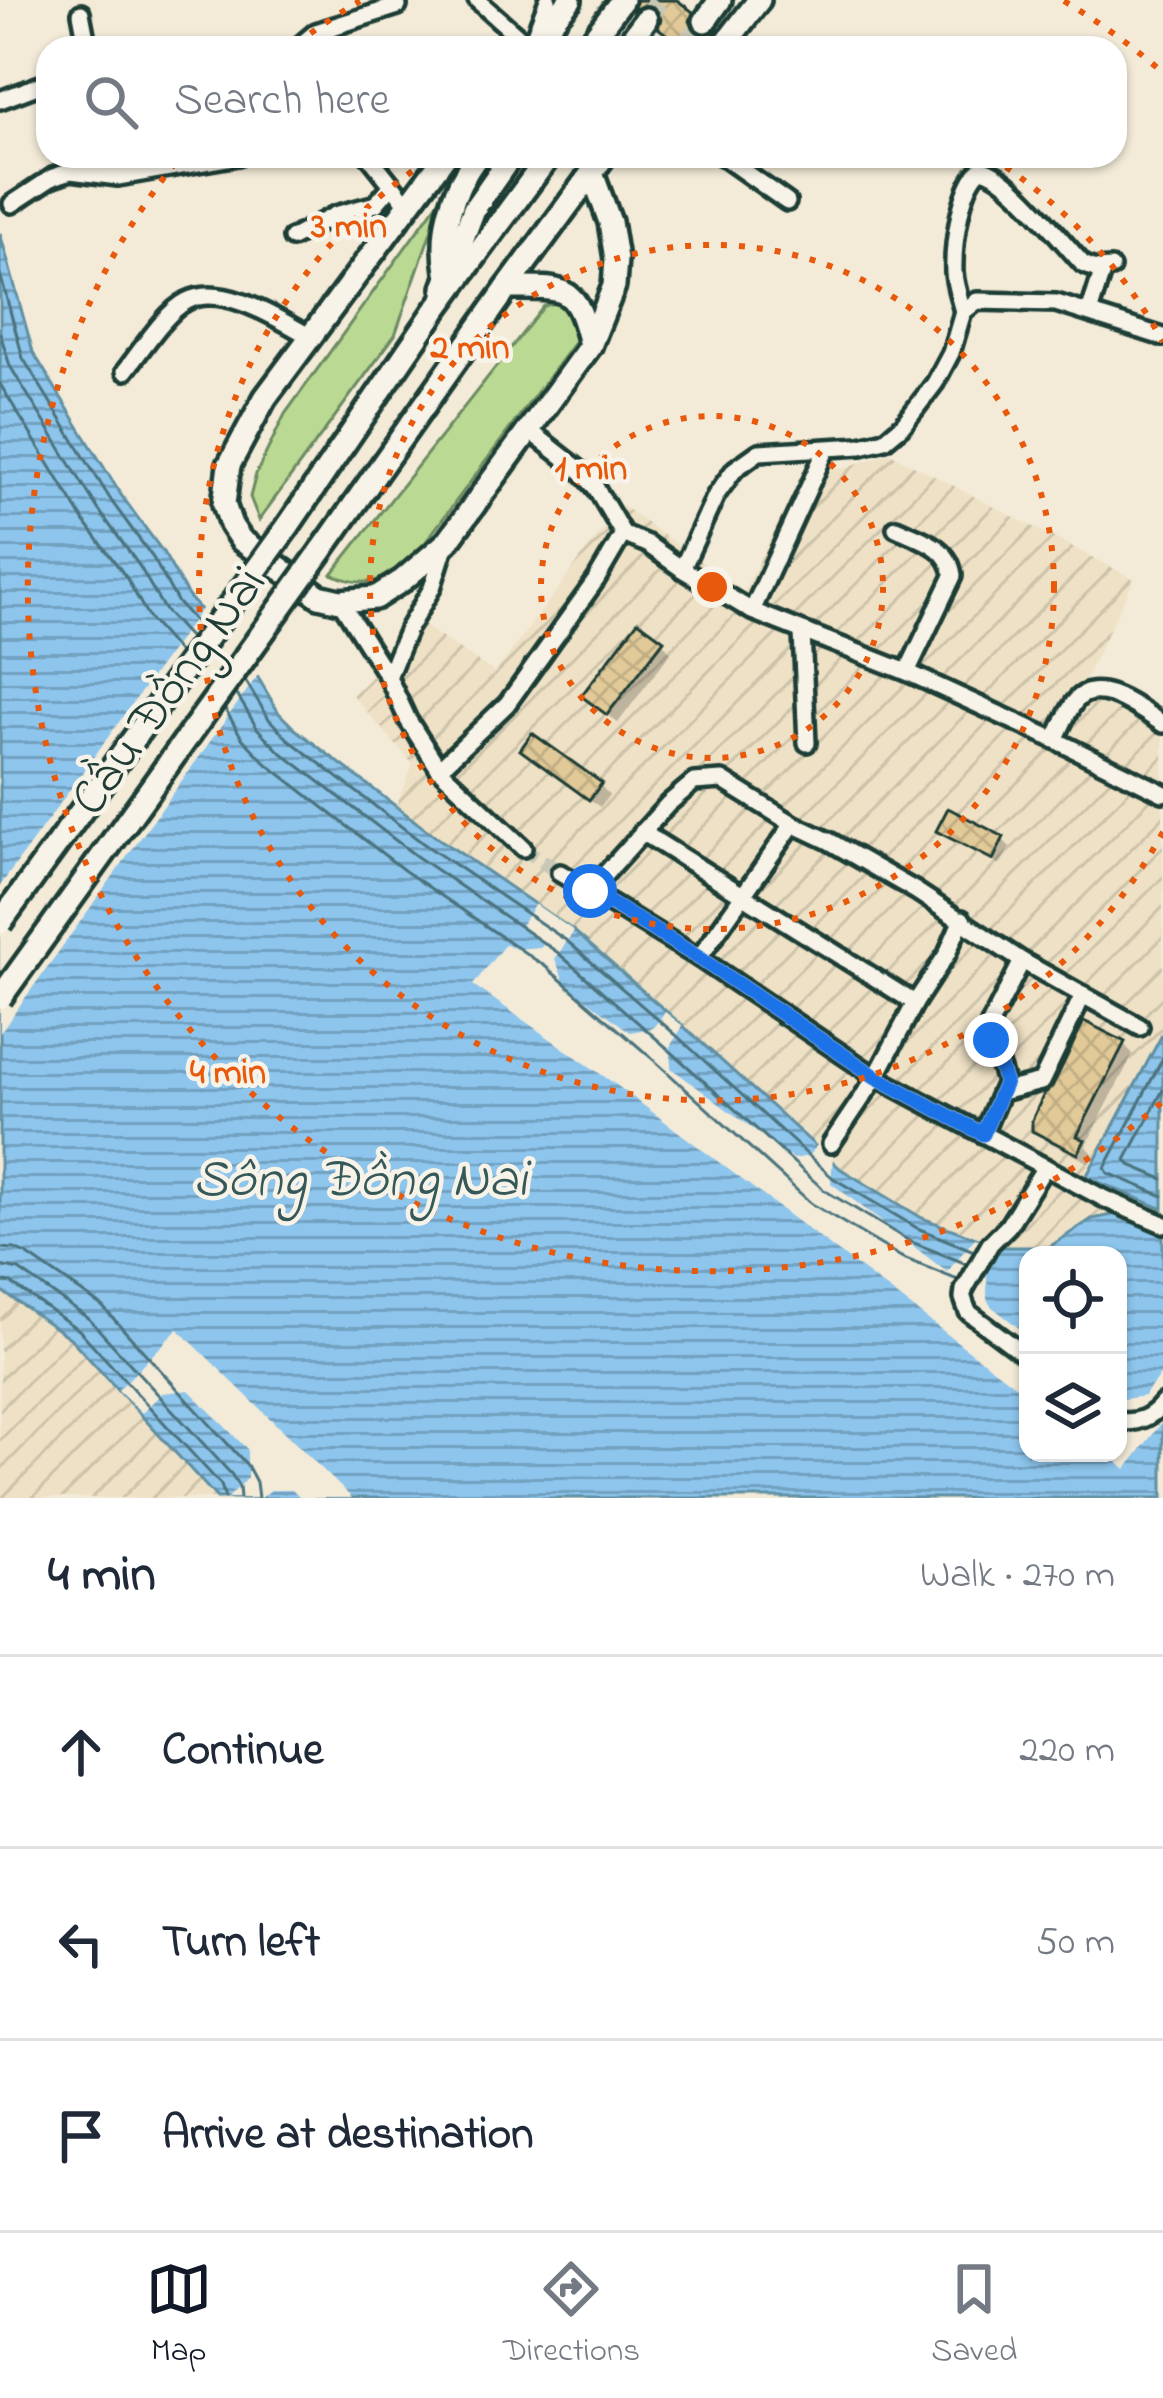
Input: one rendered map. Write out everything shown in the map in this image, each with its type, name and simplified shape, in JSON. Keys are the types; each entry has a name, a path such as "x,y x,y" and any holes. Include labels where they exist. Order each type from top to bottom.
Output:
{"highway":[{"path":"539,36 570,0"},
{"path":"595,36 622,0"},
{"path":"705,21 720,0"},
{"path":"731,36 759,0"},
{"path":"634,36 646,19"},
{"path":"436,168 265,398 229,465 224,504 231,525 242,540 319,596 340,601 375,598 447,542 590,346 614,286 616,259 604,168"},
{"path":"448,279 443,251 446,218 468,168"},
{"path":"435,311 474,209 503,168"},
{"path":"435,311 540,168"},
{"name":"Cầu Đồng Nai","path":"0,998 507,288 598,168"},
{"path":"507,288 552,288 568,293 578,304 590,346"},
{"name":"Cầu Đồng Nai","path":"0,923 288,526 435,311"}],"street":[{"path":"477,0 518,36"},
{"path":"534,36 548,0"},
{"path":"311,36 398,6"},
{"path":"81,14 85,36"},
{"path":"0,100 36,86"},
{"path":"13,204 53,177 71,171 118,177 169,168"},
{"path":"379,168 408,205"},
{"path":"739,168 788,202"},
{"path":"682,569 716,495 735,469 759,452 826,450 884,440 903,425 935,383 951,353 963,312 954,273 958,227 970,181 981,169 990,169 1016,192 1083,264 1107,269 1089,314"},
{"path":"292,238 335,215 376,205 392,185"},
{"path":"125,371 173,311 188,300 208,295 248,304 309,336"},
{"path":"963,312 977,301 1056,303 1163,337"},
{"path":"530,431 581,471 623,534 647,544 752,611 907,672 1163,793"},
{"path":"752,611 826,450"},
{"path":"896,527 940,549 953,568 907,672"},
{"path":"439,769 507,704 596,580 623,534"},
{"path":"388,677 431,588 447,542"},
{"path":"340,601 439,769 523,848"},
{"path":"802,632 807,743"},
{"path":"1055,740 1074,703 1097,690 1163,724"},
{"path":"590,891 668,804 694,782 722,781 1141,1027"},
{"path":"699,958 793,824"},
{"path":"642,832 915,1003"},
{"path":"560,873 699,958 876,1077 1106,1199 1163,1224"},
{"path":"831,1144 876,1077 962,920"},
{"path":"983,1134 1005,1082 990,1024 1022,961"},
{"path":"1001,1092 1041,1082 1084,995"},
{"path":"1024,1354 968,1312 963,1298 990,1244 1008,1226 1045,1167"},
{"path":"1127,1421 1148,1417 1163,1403"}],"shaded area":[{"path":"890,453 1134,579 1083,683 1163,726 1163,1033 1086,1176 1163,1209 1163,1231 1092,1219 1051,1246 1000,1247 922,1218 841,1169 683,1026 396,807 413,764 352,695 421,624 495,673 621,505 744,592 803,473 843,468"},
{"path":"0,1290 70,1338 217,1498 0,1498"}],"green space":[{"path":"444,194 395,335 259,520 250,497 285,414"},
{"path":"558,302 567,307 579,328 576,340 419,551 379,580 358,582 332,574 544,306"}],"water":[{"name":"Sông Đồng Nai","path":"0,233 33,352 188,596 250,664 279,713 295,729 432,834 574,931 841,1169 922,1218 1000,1247 1019,1247 1019,1462 1127,1462 1127,1246 1051,1246 1092,1219 1123,1213 1163,1231 1163,1498 217,1498 70,1338 0,1290"},
{"path":"1163,1033 1163,1209 1086,1177"}],"pier":[{"path":"204,605 261,671 0,1033 0,886"},
{"path":"535,904 574,931 555,959 565,983 630,1032 653,1028 665,1012 683,1026 671,1045 671,1068 794,1159 808,1156 818,1144 833,1156 831,1183 947,1272 975,1238 1000,1247 987,1268 987,1299 1019,1328 1019,1388 615,1084 473,985 505,944 516,949 543,944 521,925"},
{"path":"178,1329 352,1498 300,1498 292,1490 271,1490 261,1498 228,1498 247,1478 247,1449 189,1390 162,1393 142,1413 118,1390"},
{"path":"1163,1371 1163,1421 1126,1469 1117,1462 1127,1462 1127,1399 1144,1396"}],"building":[{"path":"637,0 677,0 693,12 690,21 695,32 705,36 668,36 658,28 661,19 656,8 646,4 633,10"},
{"path":"638,621 664,640 607,715 581,696"},
{"path":"532,733 602,783 589,800 520,750"},
{"path":"948,808 1004,837 993,860 936,831"},
{"path":"1084,1021 1125,1042 1077,1136 1085,1140 1078,1154 1032,1131 1032,1120"}],"tunnel":[{"path":"646,19 660,0"},
{"path":"693,36 705,21"},
{"path":"523,848 560,873"}],"route":[{"path":"590,891 876,1077 983,1134 1005,1082 991,1040"}]}
